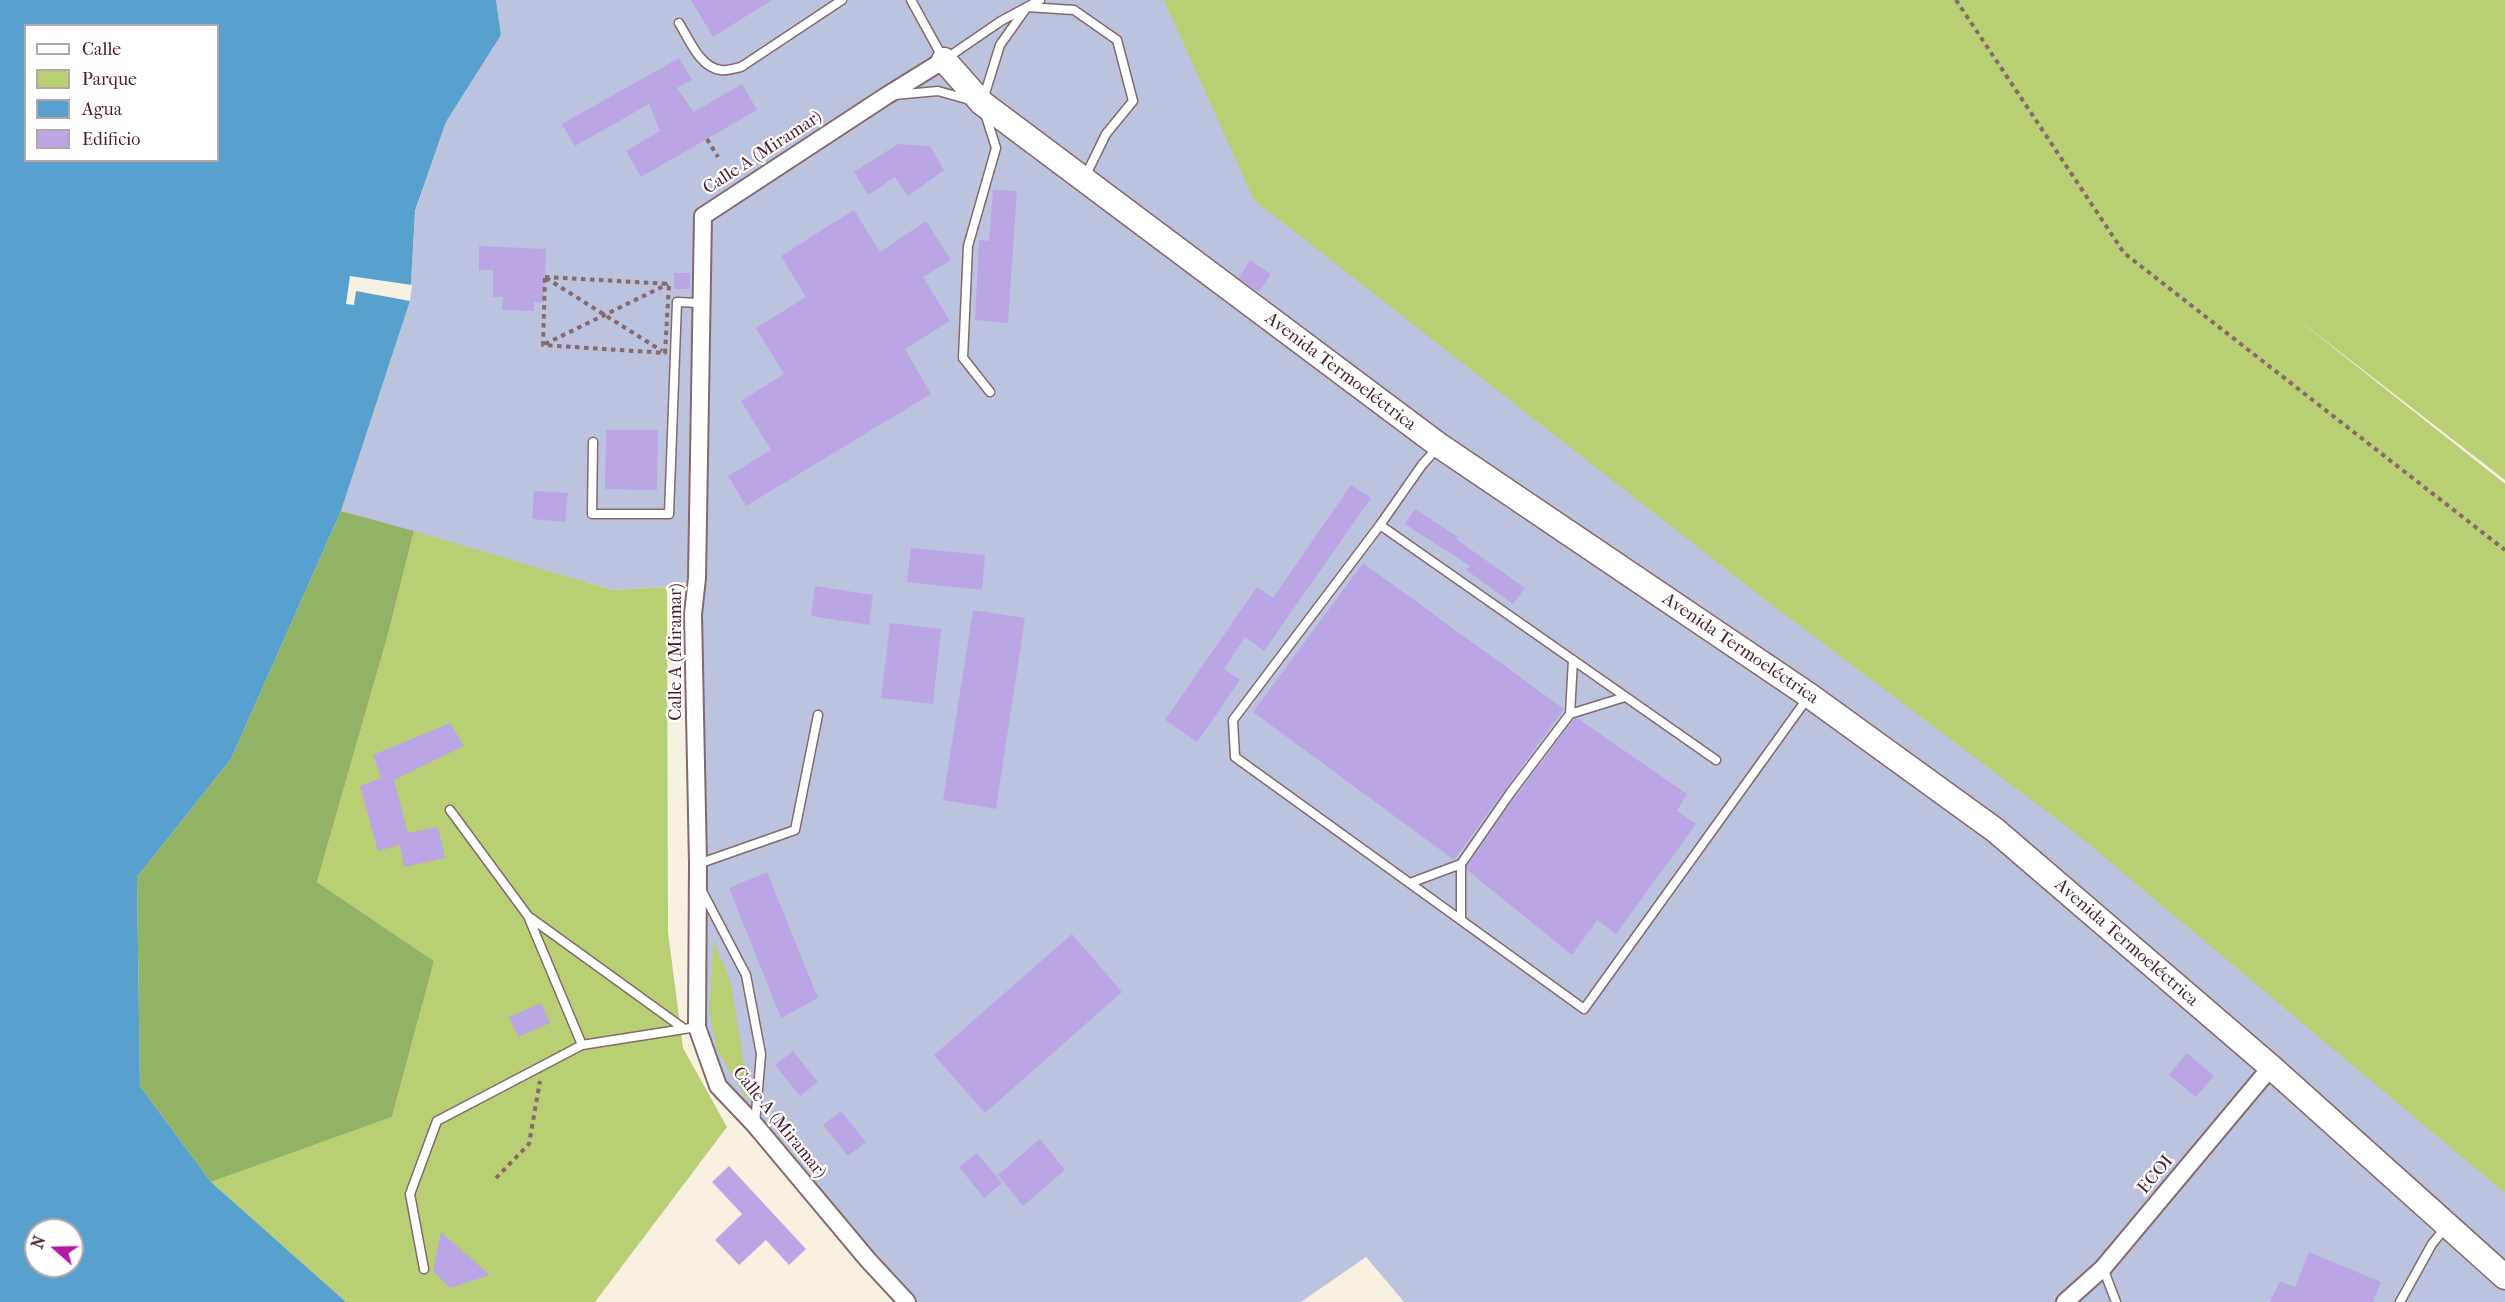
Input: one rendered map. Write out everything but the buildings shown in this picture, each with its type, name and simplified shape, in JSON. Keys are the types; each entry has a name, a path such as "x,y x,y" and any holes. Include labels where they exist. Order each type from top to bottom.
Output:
{"main road":[{"name":"Avenida Termoeléctrica","path":"944,60 982,103 1440,446 1810,696 1995,830 2271,1067 2505,1277"}],"street":[{"name":"Calle A (Miramar)","path":"907,1302 860,1251 755,1125 718,1086 690,1027 698,883 693,615 697,578 700,303 703,216 944,60"},
{"name":"ECOI","path":"2065,1302 2103,1268 2271,1067"}],"lane":[{"path":"680,23 701,59 710,67 722,71 741,67 842,0"},
{"path":"910,0 944,60 1001,21 1040,0"},
{"path":"990,392 963,358 968,246 996,148 982,103 1000,45 1027,8"},
{"path":"1027,8 1074,10 1117,40 1133,100 1106,134 1084,179"},
{"path":"886,96 938,91 982,103"},
{"path":"593,442 592,514 669,514 677,302 700,303"},
{"path":"1440,446 1422,465 1380,525 1233,720 1235,757 1584,1009 1810,696"},
{"path":"1380,525 1716,760"},
{"path":"1410,883 1461,864 1570,714 1573,660"},
{"path":"1570,714 1625,697"},
{"path":"698,864 795,830 818,715"},
{"path":"450,810 528,916 582,1045"},
{"path":"1461,864 1461,920"},
{"path":"698,883 746,975 761,1054 755,1125"},
{"path":"528,916 690,1027"},
{"path":"424,1269 410,1194 437,1121 582,1045 690,1027"},
{"path":"2400,1302 2432,1244 2448,1224"},
{"path":"2103,1268 2116,1302"}],"path":[{"path":"1956,0 2124,253 2505,550"},
{"path":"707,139 718,157"},
{"path":"545,277 669,284"},
{"path":"545,277 665,353"},
{"path":"543,345 545,277"},
{"path":"543,345 669,284"},
{"path":"665,353 669,284"},
{"path":"543,345 665,353"},
{"path":"496,1178 529,1144 543,1065"}],"shaded area":[{"path":"496,0 2052,0 2196,239 2505,484 2505,1302 1404,1302 1366,1257 1301,1302 907,1302 718,1086 697,1028 696,579 667,587 613,590 341,511 410,301 415,212 446,122 501,35"}],"green space":[{"path":"1164,0 2505,0 2505,480 2287,311 2505,484 2505,1193 2078,835 1763,598 1254,200"},
{"path":"341,511 414,531 389,631 317,882 434,961 392,1117 211,1182 140,1086 137,877 231,759"},
{"path":"414,531 613,590 667,587 668,932 683,1048 727,1127 595,1302 346,1302 211,1182 392,1117 434,961 317,882 389,631"},
{"path":"714,941 731,983 750,1103 717,1050 709,1010"}],"water":[{"path":"0,0 496,0 501,35 446,122 415,211 410,301 341,511 231,759 137,877 140,1086 211,1182 346,1302 0,1302"}],"pier":[{"path":"350,276 412,285 410,301 356,291 354,305 346,304"}]}
